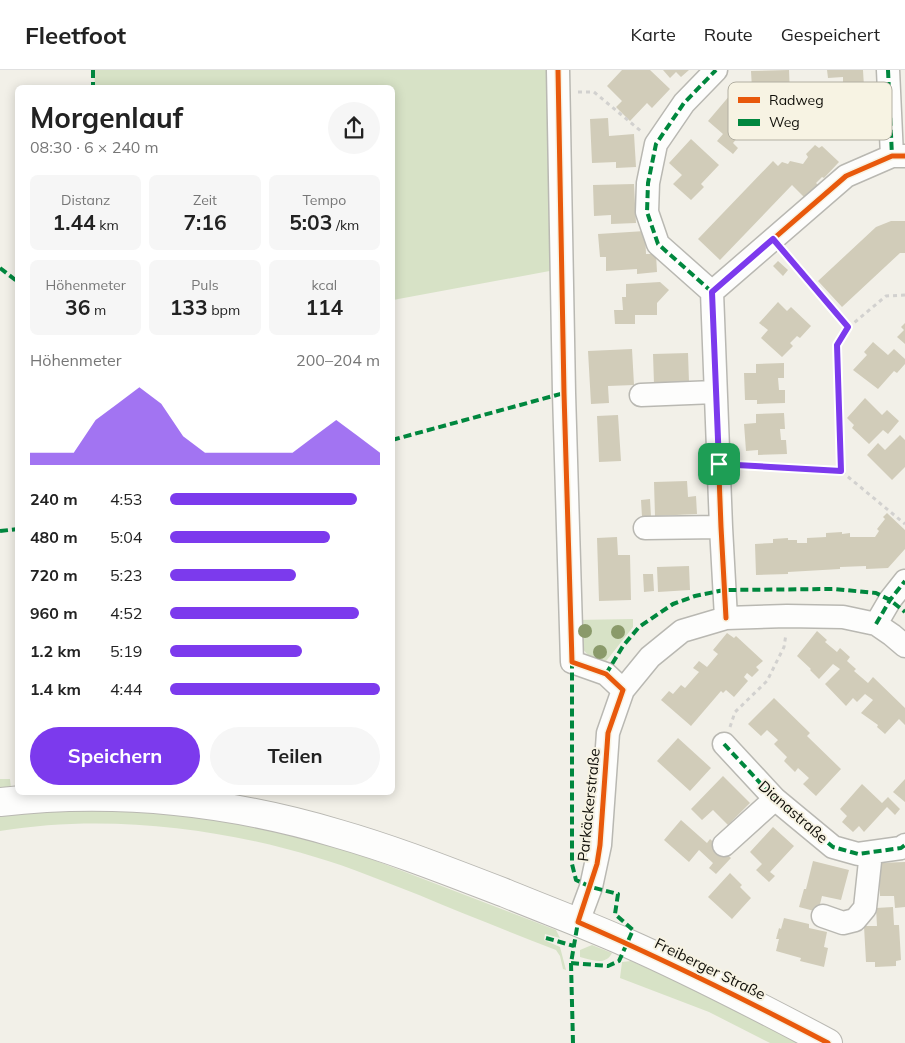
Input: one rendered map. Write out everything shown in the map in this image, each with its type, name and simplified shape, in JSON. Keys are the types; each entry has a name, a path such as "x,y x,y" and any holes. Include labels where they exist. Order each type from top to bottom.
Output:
{"main road":[{"name":"Freiberger Straße","path":"0,802 36,798 109,797 180,800 250,812 339,834 479,884 628,943 745,999 828,1043"}],"street":[{"path":"558,70 572,662 606,674 623,690"},
{"path":"716,70 684,103 656,144 648,183 647,212 658,244 712,292 720,527 726,618"},
{"path":"712,292 846,176 898,156 892,104"},
{"path":"641,395 715,392"},
{"path":"645,528 720,527"},
{"path":"876,624 890,600 905,581"},
{"name":"Parkäckerstraße","path":"578,922 597,864 608,733 623,690 650,657 682,631 726,618 843,617 876,624 905,646"},
{"name":"Dianastraße","path":"724,744 775,799 833,847 858,854 901,848 905,845"},
{"path":"724,845 775,799"},
{"path":"823,916 843,923 854,920 865,908 871,852"}],"path":[{"path":"558,93 594,92 656,144"},
{"path":"773,239 848,327"},
{"path":"841,471 837,345 848,327 886,296 905,295"},
{"path":"719,464 841,471 905,524"},
{"path":"724,744 735,712 767,681 784,647 787,616"}],"green space":[{"path":"94,70 549,70 555,270 395,300 395,85 95,85"},
{"path":"633,619 633,627 603,665 587,654 576,641 575,620"},
{"path":"0,779 10,779 11,788 0,789"},
{"path":"51,807 219,815 332,844 556,930 560,938 545,934 544,940 560,947 566,970 563,969 560,956 556,950 354,870 277,847 199,831 159,826 79,824 39,826 0,831 0,811"},
{"path":"592,945 612,953 606,960 602,961 580,957 580,950"},
{"path":"631,961 707,994 809,1043 770,1043 709,1012 620,978 622,962"}],"building":[{"path":"622,70 650,70 670,89 652,108 647,103 630,121 616,107 622,101 607,86"},
{"path":"663,70 689,70 681,77 676,72 670,78"},
{"path":"789,70 789,82 752,82 751,71"},
{"path":"827,70 863,70 864,82 843,82 843,77 828,78"},
{"path":"728,98 728,140 736,140 733,143 738,148 733,154 717,141 723,134 708,121"},
{"path":"608,118 609,136 634,134 636,167 616,168 616,162 592,163 590,119"},
{"path":"691,139 719,165 701,184 704,187 691,200 673,184 682,175 669,163"},
{"path":"815,145 819,148 822,146 839,162 824,178 822,177 816,183 818,185 805,198 792,185 720,260 698,239 773,161 778,166 782,162 788,164 790,161 803,164 808,157 806,154"},
{"path":"634,184 636,223 611,224 611,215 594,216 593,185"},
{"path":"891,221 905,221 905,253 900,253 842,307 818,281 876,227"},
{"path":"645,231 646,254 656,254 657,272 637,274 637,269 606,271 606,257 600,257 598,234"},
{"path":"778,261 788,270 783,276 773,266"},
{"path":"660,282 669,290 657,303 657,315 635,315 635,324 615,324 614,310 623,310 622,297 626,297 626,284"},
{"path":"778,302 787,311 791,307 811,326 800,338 797,336 790,343 793,346 782,357 761,338 768,330 759,323"},
{"path":"905,323 905,344 897,337 904,330 901,327"},
{"path":"873,342 888,355 894,349 905,359 905,364 897,373 894,371 878,389 853,370 867,355 864,352"},
{"path":"632,349 634,385 608,386 609,403 591,404 588,351"},
{"path":"688,353 689,382 654,384 653,354"},
{"path":"784,363 784,378 778,378 779,390 785,390 785,403 757,404 757,400 745,400 744,373 756,373 756,364"},
{"path":"865,398 882,415 887,410 899,421 888,434 883,430 869,444 852,428 854,425 847,418"},
{"path":"784,413 785,429 780,429 781,440 786,440 787,454 758,455 758,450 746,451 744,424 756,423 756,414"},
{"path":"618,415 621,461 599,462 597,416"},
{"path":"900,435 905,440 905,467 892,480 867,455 878,443 885,450"},
{"path":"687,481 688,497 696,496 697,514 655,516 654,482"},
{"path":"650,499 651,517 642,517 641,500"},
{"path":"887,513 905,530 905,549 888,568 866,569 866,566 840,567 840,569 788,572 788,574 756,575 755,544 773,543 773,539 788,538 788,540 797,540 797,543 807,543 807,538 826,537 826,533 842,532 842,534 850,533 850,537 875,537 879,531 877,529 885,519 883,517"},
{"path":"617,537 618,555 630,555 631,600 599,601 597,538"},
{"path":"689,566 690,590 658,592 657,567"},
{"path":"643,574 653,574 654,591 644,592"},
{"path":"817,631 827,640 825,642 837,652 840,648 850,657 847,661 856,669 854,671 868,683 873,677 905,708 905,725 899,719 885,734 877,727 878,725 861,713 873,700 865,694 857,702 853,698 846,706 825,684 840,669 833,664 819,679 810,670 797,656"},
{"path":"727,633 734,638 736,636 763,661 756,667 759,670 752,677 747,673 744,677 748,681 734,697 726,690 723,693 721,691 691,726 661,700 669,691 673,694 681,685 685,688 699,672 693,668 699,661 707,667 718,654 713,650"},
{"path":"774,698 810,733 807,736 841,769 816,796 803,784 809,778 798,768 795,772 784,761 787,757 774,744 778,740 767,730 761,736 748,724"},
{"path":"678,738 711,768 690,791 657,761"},
{"path":"723,776 750,803 728,825 713,810 702,820 691,809"},
{"path":"905,779 905,802 893,792"},
{"path":"862,784 882,803 888,797 900,809 895,815 887,807 864,832 859,826 853,832 842,822 847,816 840,809"},
{"path":"681,820 707,843 710,839 731,858 716,874 709,868 713,863 699,850 689,862 664,840"},
{"path":"773,827 794,846 770,872 775,876 769,882 756,870 762,864 750,852"},
{"path":"813,861 849,870 841,900 822,896 818,912 799,907"},
{"path":"905,862 905,907 895,908 894,896 880,896 878,863"},
{"path":"730,873 751,898 732,919 708,897"},
{"path":"893,907 894,925 899,925 901,960 896,961 896,966 875,967 875,962 866,962 864,926 877,926 876,908"},
{"path":"784,918 809,924 809,928 827,932 824,947 828,948 824,967 800,961 801,958 776,951 779,939 776,939"}],"marked path":[{"path":"93,70 93,85"},
{"path":"712,292 658,244 647,212 648,183 656,144 684,103 716,70"},
{"path":"888,70 889,82"},
{"path":"891,140 892,156"},
{"path":"0,268 15,280"},
{"path":"395,439 564,393"},
{"path":"0,531 15,529"},
{"path":"876,624 890,600 905,581"},
{"path":"606,674 623,646 639,627 673,604 695,596 724,590 834,589 876,593 890,600 905,612"},
{"path":"571,963 608,966 619,961 633,930 615,914 618,894 591,887 576,880 572,864 572,662"},
{"path":"724,744 775,799 833,847 858,854 901,848 905,845"},
{"path":"573,1043 571,963 578,922"},
{"path":"546,938 574,946"}],"cycle path":[{"path":"558,70 564,393 572,662 606,674 623,690 608,733 597,864 578,922 704,980 828,1043"},
{"path":"726,618 712,292 846,176 892,156 905,156"}],"route":[{"path":"773,239 848,327 837,345 841,471 719,464 712,292 773,239"}]}
